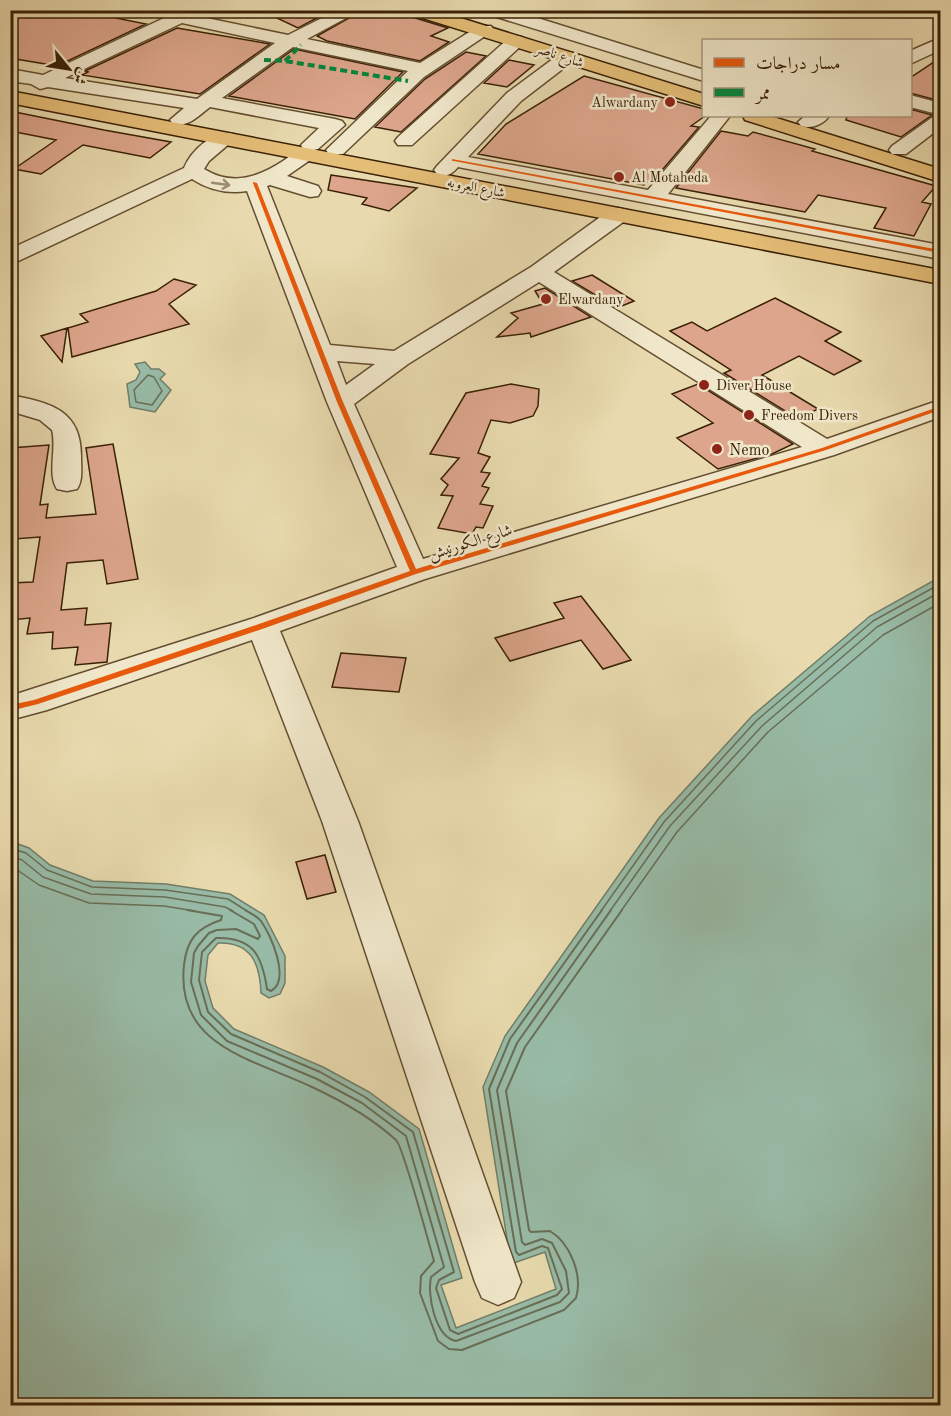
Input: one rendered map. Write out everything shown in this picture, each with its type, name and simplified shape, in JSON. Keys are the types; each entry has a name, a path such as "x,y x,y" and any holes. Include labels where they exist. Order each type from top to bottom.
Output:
{"main road":[{"name":"شارع ناصر","path":"416,10 702,99"},
{"name":"شارع ناصر","path":"457,10 616,55 702,88"},
{"name":"شارع العروبه","path":"19,92 180,120 618,214 940,265"},
{"name":"شارع العروبه","path":"19,92 226,138 308,149 446,155 773,238 940,277"},
{"path":"755,117 938,170"},
{"path":"796,117 814,119 899,150 938,170"}],"street":[{"path":"180,120 288,42 353,10"},
{"path":"493,10 616,55 702,76"},
{"path":"19,92 188,14 288,42 467,83"},
{"path":"381,137 420,71 485,30"},
{"path":"336,150 381,137 467,83 507,51 516,40"},
{"path":"912,59 940,43"},
{"path":"446,155 514,97 567,57"},
{"path":"912,61 930,66"},
{"path":"10,75 19,92"},
{"path":"19,92 202,103 335,125 308,149 263,181"},
{"path":"912,102 940,109"},
{"path":"653,198 720,117"},
{"path":"899,150 940,119"},
{"path":"381,137 446,155 653,198 933,244"},
{"path":"10,258 193,171 198,159 226,138"},
{"path":"193,171 211,183 224,186 263,181 310,191"},
{"path":"263,181 340,402 414,572"},
{"path":"340,402 399,359 539,272 618,214"},
{"path":"539,272 824,449"},
{"path":"322,352 399,359"},
{"path":"10,403 50,416 66,431 67,483"},
{"name":"شارع الكورنيش","path":"10,708 35,702 262,626 414,572 824,449 940,408"},
{"path":"262,626 340,822 498,1282"}],"water":[{"path":"145,362 151,369 159,369 165,374 160,379 171,390 155,412 130,407 127,384 136,380 140,372 135,364"},
{"path":"940,577 940,1405 11,1405 10,841 29,848 50,865 93,881 166,884 230,894 264,915 285,956 285,983 280,994 269,998 261,993 256,964 246,950 238,946 218,943 208,955 205,981 213,1008 234,1029 323,1067 369,1092 419,1129 462,1278 441,1285 456,1328 556,1289 545,1252 511,1264 483,1087 505,1036 659,818 752,716 870,616"}],"building":[{"path":"10,10 76,10 146,24 57,66 10,58"},
{"path":"260,10 332,10 298,28"},
{"path":"363,10 406,11 409,16 448,28 431,36 449,42 420,61 327,41 317,36"},
{"path":"177,28 270,44 200,94 82,75 88,72 85,71"},
{"path":"294,49 403,72 355,119 229,96"},
{"path":"466,52 486,56 401,132 375,127 425,79"},
{"path":"940,58 940,101 912,94 912,77"},
{"path":"509,60 534,65 507,87 484,83"},
{"path":"584,76 702,108 704,117 691,126 699,127 651,183 646,182 644,185 478,154 506,124"},
{"path":"912,110 932,115 901,137 846,120 847,117 912,117"},
{"path":"10,111 171,142 150,158 83,145 41,174 14,169 56,140 10,131"},
{"path":"721,131 748,136 753,132 936,186 922,202 931,204 914,236 874,228 886,208 818,195 805,212 676,188"},
{"path":"331,175 417,188 389,211 362,204 367,198 328,190"},
{"path":"592,275 634,301 617,308 572,281"},
{"path":"174,279 196,285 169,304 189,324 72,357 68,328 88,322 80,314 156,291"},
{"path":"545,288 591,317 531,337 530,333 497,337 518,318 511,313 543,304 535,291"},
{"path":"775,298 841,332 825,341 861,361 834,375 799,356 762,375 818,409 798,419 724,373 731,370 670,331 692,322 707,331"},
{"path":"67,328 62,362 41,336"},
{"path":"511,384 539,389 538,406 533,416 510,423 491,420 478,453 490,457 481,472 490,473 482,486 489,488 480,504 493,506 483,528 476,527 472,534 438,528 453,496 441,495 448,485 441,479 459,458 430,454 466,393"},
{"path":"698,384 793,444 772,454 718,469 677,438 713,423 672,394"},
{"path":"113,444 138,579 107,584 103,560 67,563 61,610 87,608 85,625 111,623 107,662 75,665 78,647 52,649 53,632 27,634 30,618 10,620 10,583 33,582 40,537 14,539 16,526 10,526 10,448 49,445 40,505 48,504 46,518 96,514 86,448"},
{"path":"581,596 631,660 603,669 581,640 510,661 495,638 564,618 554,603"},
{"path":"341,653 406,658 399,692 332,687"},
{"path":"325,855 336,892 307,899 296,862"}],"marked path":[{"path":"285,61 301,45"},
{"path":"264,60 285,61 408,81"}],"cycle path":[{"path":"454,160 940,252"},
{"path":"255,183 340,402 414,572"},
{"path":"10,708 35,702 262,626 414,572 824,449 940,408"}],"place":[{"name":"Alwardany","path":"670,102"},
{"name":"Al Motaheda","path":"619,177"},
{"name":"Elwardany","path":"546,299"},
{"name":"Diver House","path":"704,385"},
{"name":"Freedom Divers","path":"749,415"},
{"name":"Nemo","path":"717,449"}]}
